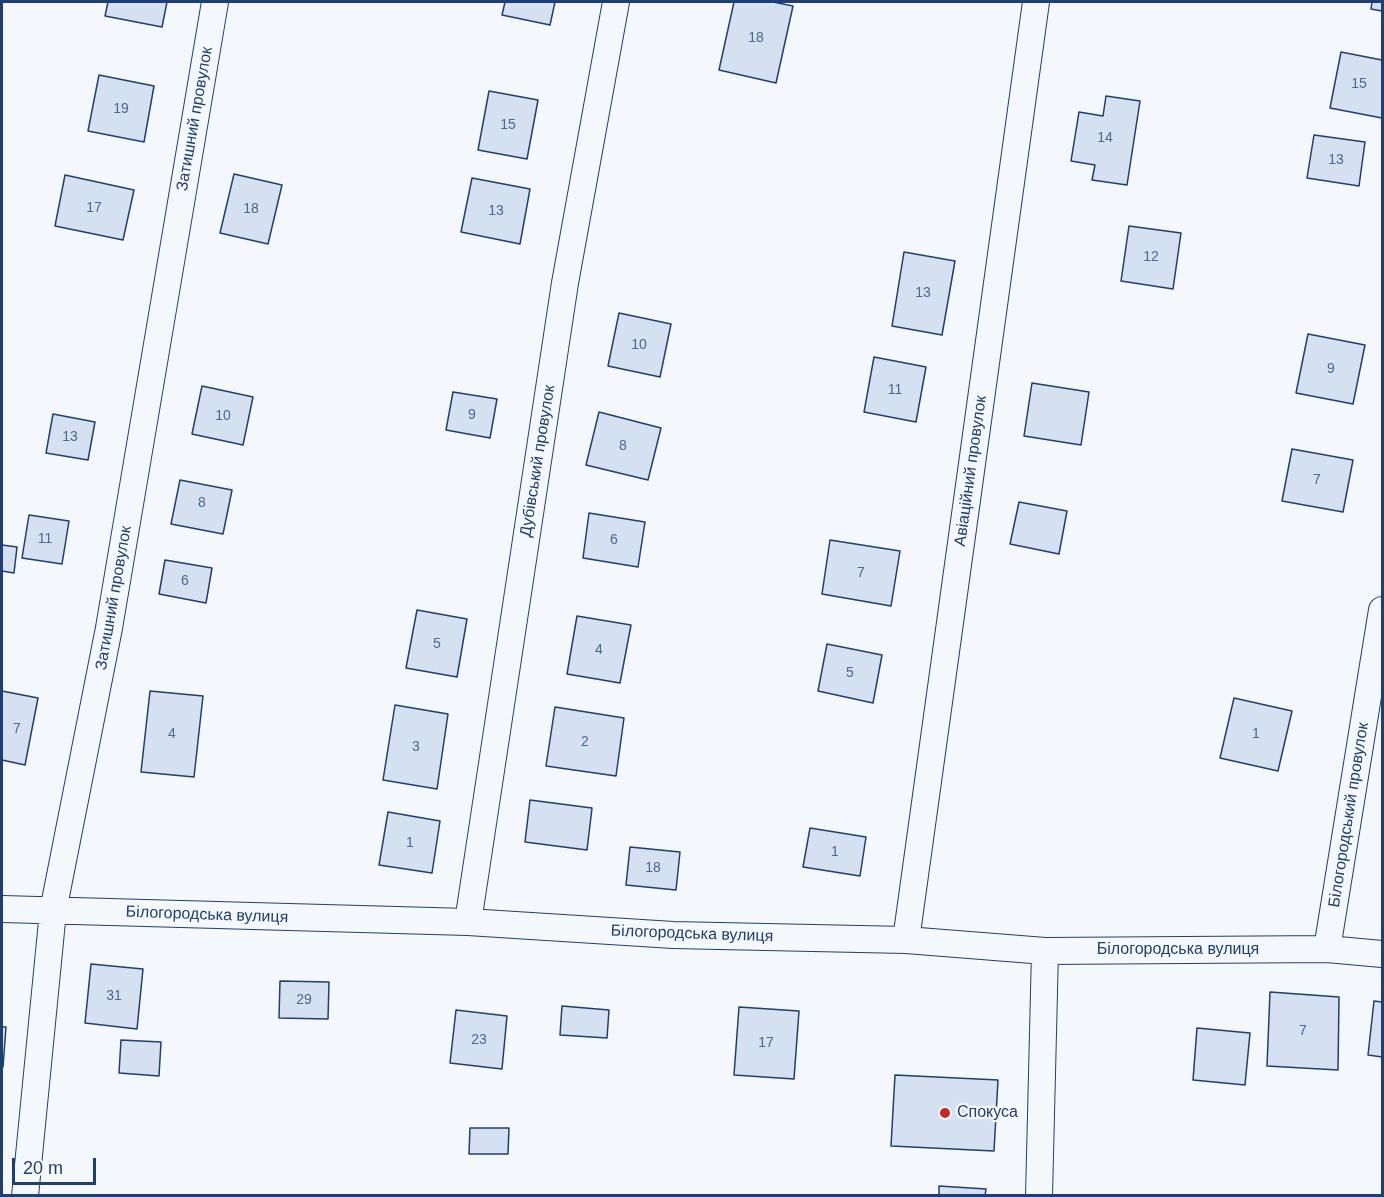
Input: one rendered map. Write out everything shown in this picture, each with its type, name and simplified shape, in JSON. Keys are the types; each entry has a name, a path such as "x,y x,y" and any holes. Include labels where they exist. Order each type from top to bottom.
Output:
{"street":[{"name":"Затишний провулок","path":"26,1196 53,910 109,628 215,2"},
{"name":"Дубівський провулок","path":"468,921 565,283 616,2"},
{"name":"Авіаційний провулок","path":"906,940 1036,2"},
{"name":"Білогородський провулок","path":"1327,949 1383,610"},
{"name":"Білогородська вулиця","path":"2,909 468,921 673,935 906,940 1045,951 1327,949 1383,954"},
{"path":"1039,1196 1045,951"}],"building":[{"path":"108,2 167,2 162,27 105,16"},
{"path":"505,2 555,2 550,25 502,15"},
{"path":"734,2 773,2 793,6 776,83 719,70"},
{"path":"1372,2 1382,2 1382,11 1371,9"},
{"path":"1341,52 1382,60 1382,118 1330,108"},
{"path":"99,75 154,86 144,142 88,131"},
{"path":"489,91 538,100 527,159 478,150"},
{"path":"1106,96 1140,101 1127,185 1092,180 1095,165 1071,161 1079,112 1103,116"},
{"path":"1314,135 1365,142 1359,186 1307,178"},
{"path":"234,174 282,185 268,244 220,233"},
{"path":"65,175 134,190 123,240 55,226"},
{"path":"472,178 530,189 520,244 461,232"},
{"path":"1129,226 1181,233 1173,289 1121,281"},
{"path":"904,252 955,261 942,335 892,326"},
{"path":"619,313 671,324 660,377 608,366"},
{"path":"1308,334 1365,345 1353,404 1296,393"},
{"path":"874,357 926,367 916,422 864,412"},
{"path":"1032,383 1089,392 1081,445 1024,436"},
{"path":"202,386 253,397 243,445 192,434"},
{"path":"453,392 497,399 490,438 446,430"},
{"path":"599,412 661,428 648,480 586,465"},
{"path":"53,414 95,422 88,460 46,453"},
{"path":"1292,449 1353,460 1343,512 1282,501"},
{"path":"180,480 232,490 223,534 171,524"},
{"path":"1019,502 1067,511 1059,554 1010,544"},
{"path":"589,513 645,522 638,567 583,558"},
{"path":"29,515 69,521 62,564 22,558"},
{"path":"830,540 900,551 891,606 822,594"},
{"path":"2,545 17,547 14,573 2,571"},
{"path":"165,560 212,568 206,603 159,594"},
{"path":"417,610 467,619 457,677 406,668"},
{"path":"577,616 631,625 620,683 567,674"},
{"path":"827,644 882,655 873,703 818,691"},
{"path":"2,691 38,698 25,765 2,760"},
{"path":"150,691 203,696 194,777 141,772"},
{"path":"1234,698 1292,711 1278,771 1220,758"},
{"path":"395,705 448,714 437,789 383,780"},
{"path":"555,707 624,718 616,776 546,766"},
{"path":"530,800 592,808 587,850 525,842"},
{"path":"388,812 440,821 432,873 379,865"},
{"path":"810,828 866,837 860,876 803,867"},
{"path":"630,847 680,852 676,890 626,885"},
{"path":"91,964 143,969 137,1029 85,1023"},
{"path":"280,981 329,982 328,1019 279,1018"},
{"path":"1270,992 1339,997 1338,1070 1267,1066"},
{"path":"1374,1001 1382,1002 1382,1057 1368,1055"},
{"path":"562,1006 609,1010 607,1038 560,1035"},
{"path":"739,1007 799,1011 794,1079 734,1075"},
{"path":"456,1010 507,1016 502,1069 450,1063"},
{"path":"2,1027 6,1027 3,1067 2,1067"},
{"path":"1197,1028 1250,1033 1245,1085 1193,1080"},
{"path":"121,1040 161,1042 159,1076 119,1073"},
{"path":"895,1075 998,1080 994,1151 891,1146"},
{"path":"470,1128 509,1128 508,1154 469,1154"},
{"path":"939,1186 986,1189 985,1196 939,1196"}],"place":[{"name":"Спокуса","path":"945,1113"}]}
